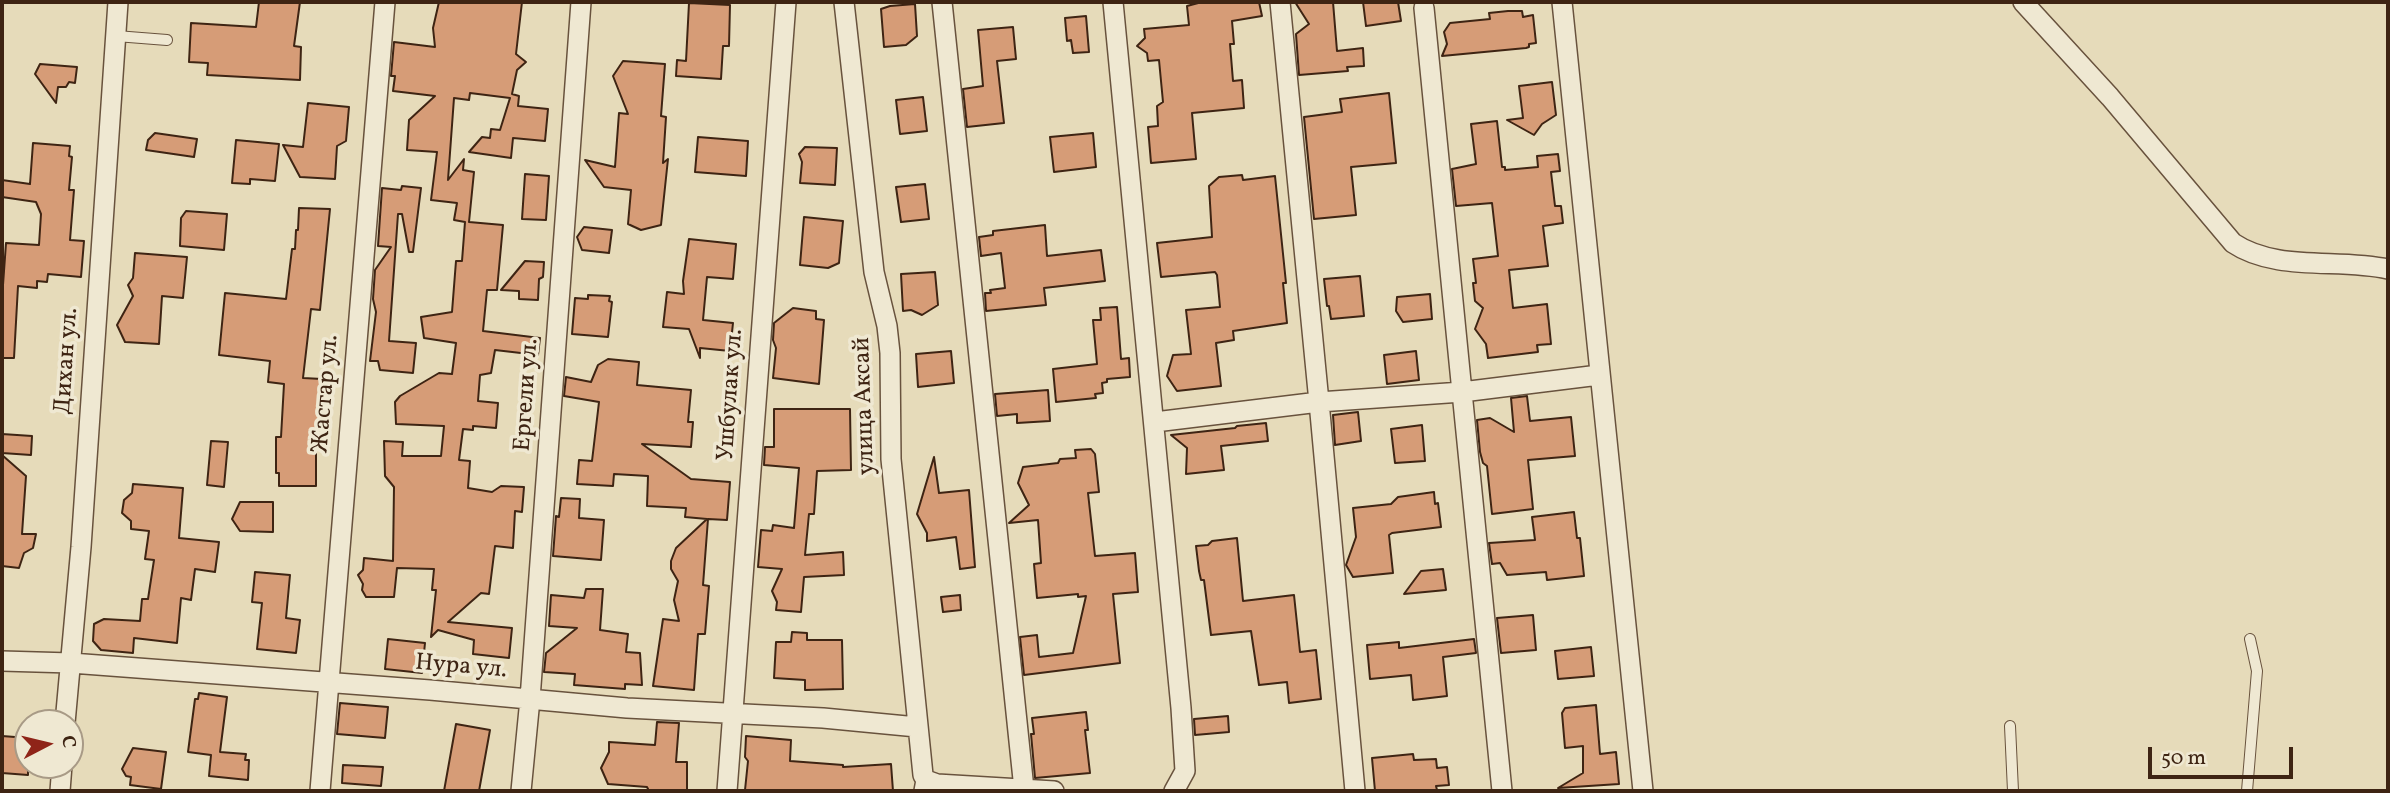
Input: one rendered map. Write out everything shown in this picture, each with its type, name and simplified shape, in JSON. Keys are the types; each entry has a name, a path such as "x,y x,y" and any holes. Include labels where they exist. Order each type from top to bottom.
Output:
{"street":[{"name":"Дихан ул.","path":"66,709 118,2"},
{"name":"Жастар ул.","path":"320,791 385,2"},
{"name":"Ергели ул.","path":"521,791 581,2"},
{"name":"Ушбулак ул.","path":"727,791 786,2"},
{"name":"улица Аксай","path":"844,2 874,272 887,326 891,377 891,459 917,727 923,775 931,787"},
{"path":"942,2 1024,789"},
{"path":"1113,2 1181,708 1185,771 1174,791"},
{"path":"1280,2 1355,791"},
{"path":"1562,2 1643,791"},
{"path":"2024,2 2110,97 2215,225 2233,243 2248,253 2266,259 2366,264 2388,269"},
{"path":"1424,8 1502,791"},
{"path":"1155,422 1319,402 1462,392 1600,375"},
{"name":"Нура ул.","path":"2,661 71,663 627,708 733,712 917,727"},
{"path":"931,787 1054,791"}],"lane":[{"path":"116,36 167,40"},
{"path":"2247,791 2257,671 2250,639"},
{"path":"2010,726 2013,791"}],"building":[{"path":"259,2 300,2 294,46 301,47 300,80 207,75 208,63 189,62 191,23 256,27"},
{"path":"439,2 522,2 516,54 526,62 517,70 512,94 519,96 518,106 548,109 545,141 513,138 511,158 469,152 482,137 490,138 491,129 500,130 510,98 470,93 469,100 454,98 448,180 464,159 463,170 474,172 469,222 503,225 497,290 487,290 483,331 540,338 538,355 495,350 491,373 480,375 478,401 498,403 496,428 473,426 473,430 463,429 459,460 470,461 468,488 492,492 501,486 524,487 522,512 515,511 513,548 495,546 489,594 481,593 448,622 512,628 509,658 473,654 474,640 438,630 431,637 436,590 432,590 434,569 397,568 394,597 366,597 358,575 363,570 364,558 393,561 394,487 385,476 384,441 403,442 402,456 441,456 444,426 396,424 395,402 400,396 439,373 452,374 456,343 424,338 421,317 452,312 456,261 462,261 465,222 454,220 457,203 431,200 437,152 407,150 409,120 435,96 393,91 395,76 391,76 394,42 435,47 433,28"},
{"path":"1202,2 1259,2 1262,16 1232,21 1234,44 1230,44 1233,81 1242,80 1244,108 1192,113 1196,159 1151,163 1148,127 1158,126 1157,106 1163,102 1159,60 1148,61 1147,53 1137,46 1145,38 1144,29 1189,25 1187,6"},
{"path":"1295,2 1333,2 1337,51 1363,48 1364,66 1347,67 1348,71 1299,75 1296,34 1309,24"},
{"path":"1363,2 1398,2 1401,21 1366,26"},
{"path":"689,3 730,5 729,46 723,46 721,79 676,76 677,60 686,61"},
{"path":"915,4 917,36 906,45 884,47 881,9"},
{"path":"1522,11 1523,17 1533,15 1536,43 1529,44 1526,48 1442,56 1447,44 1444,32 1450,23 1490,19 1489,13"},
{"path":"1086,16 1089,52 1073,53 1071,40 1067,41 1065,18"},
{"path":"1013,27 1016,59 997,61 1004,123 967,127 963,89 983,86 978,30"},
{"path":"623,61 665,64 661,116 666,117 663,163 668,159 661,225 641,230 628,224 631,190 604,187 585,160 615,167 619,113 628,114 613,76"},
{"path":"40,64 77,67 75,83 69,82 66,87 58,87 56,103 35,74"},
{"path":"1552,82 1556,115 1542,124 1534,135 1507,120 1523,118 1519,86"},
{"path":"1389,93 1396,163 1351,167 1356,215 1314,219 1304,117 1342,112 1340,99"},
{"path":"923,97 927,131 900,134 896,100"},
{"path":"308,103 349,107 346,141 337,146 335,179 300,177 283,145 303,147"},
{"path":"1497,121 1502,167 1505,167 1505,170 1538,167 1537,156 1558,154 1560,171 1551,172 1555,206 1561,206 1563,223 1543,226 1548,266 1509,270 1513,308 1547,304 1551,344 1537,345 1538,352 1488,358 1486,344 1475,329 1483,308 1475,301 1473,259 1498,256 1492,203 1456,206 1452,169 1476,164 1471,124"},
{"path":"155,133 197,139 194,157 146,150 148,140"},
{"path":"1093,133 1096,167 1054,172 1050,137"},
{"path":"698,137 748,141 746,176 695,172"},
{"path":"236,140 279,144 275,181 250,179 250,184 232,183"},
{"path":"33,143 70,146 69,156 72,157 69,190 74,190 70,240 84,241 81,277 48,274 47,282 37,281 37,288 18,286 14,358 2,358 6,243 39,245 41,214 36,202 2,197 2,180 30,184"},
{"path":"805,147 837,148 835,185 800,183 802,162 799,154"},
{"path":"525,174 549,176 546,220 522,219"},
{"path":"1242,175 1243,180 1275,176 1286,283 1283,283 1287,323 1233,331 1234,340 1216,343 1221,386 1177,391 1167,376 1173,355 1191,354 1186,310 1220,307 1217,275 1215,272 1161,277 1157,243 1212,237 1209,186 1219,177"},
{"path":"925,184 929,219 901,222 896,187"},
{"path":"402,186 421,188 413,252 409,252 402,214 398,214 389,341 416,343 413,373 380,370 378,361 370,361 376,312 373,299 375,270 391,247 378,246 382,188 401,190"},
{"path":"299,208 330,209 320,310 311,309 303,378 322,379 319,430 316,430 316,486 279,486 279,473 276,473 276,437 281,437 284,384 268,382 270,361 219,355 225,293 286,299 292,249 295,249 298,230"},
{"path":"186,211 227,214 224,250 180,246 181,218"},
{"path":"804,217 843,221 839,263 828,268 800,265"},
{"path":"1045,225 1047,256 1101,250 1105,281 1044,288 1046,305 986,311 985,293 1005,288 1001,253 981,256 979,237 993,235 993,231"},
{"path":"584,227 612,230 609,253 582,250 577,237"},
{"path":"689,239 736,244 733,279 707,277 703,320 733,323 730,351 700,348 700,358 689,329 663,327 667,292 684,294 683,281"},
{"path":"135,253 187,257 183,298 162,296 159,344 125,342 117,325 133,296 128,285 133,278"},
{"path":"525,261 544,262 543,277 539,279 538,300 519,299 519,291 501,290"},
{"path":"935,272 938,305 922,315 911,310 903,311 901,274"},
{"path":"1360,276 1364,316 1331,319 1324,279"},
{"path":"1430,294 1432,319 1403,322 1396,311 1397,297"},
{"path":"588,295 610,296 609,301 612,302 608,337 572,334 575,298 588,299"},
{"path":"1117,307 1121,359 1129,358 1130,377 1107,379 1107,382 1102,383 1103,393 1095,394 1096,398 1056,402 1053,369 1097,364 1093,320 1101,320 1100,308"},
{"path":"793,308 816,311 816,319 824,320 819,384 773,378 776,348 773,340 774,323"},
{"path":"951,351 954,383 918,387 916,354"},
{"path":"1416,351 1419,380 1387,384 1384,355"},
{"path":"608,359 639,362 637,385 691,390 688,422 693,422 691,447 642,444 691,479 730,482 727,520 708,519 703,585 709,586 705,634 698,634 694,690 653,686 663,619 679,621 674,600 678,581 671,569 671,561 676,548 707,519 685,517 686,508 647,506 648,476 614,474 613,486 577,484 579,460 592,461 599,402 564,396 566,377 591,382 598,365"},
{"path":"1048,390 1050,421 1017,423 1017,414 997,416 995,394"},
{"path":"1527,396 1530,421 1571,417 1575,456 1528,460 1533,509 1492,514 1487,466 1483,463 1480,452 1477,420 1490,418 1514,432 1511,398"},
{"path":"774,409 850,409 851,470 817,471 814,514 809,514 805,555 843,552 844,575 804,577 801,612 776,610 777,602 772,591 782,569 758,567 761,530 772,531 773,525 794,528 799,468 764,465 765,447 774,447"},
{"path":"1358,412 1361,441 1335,445 1333,415"},
{"path":"1266,423 1268,441 1221,446 1224,470 1186,474 1187,448 1171,435 1235,428"},
{"path":"1422,425 1425,461 1395,463 1391,429"},
{"path":"2,434 32,436 31,455 2,453"},
{"path":"211,441 228,442 224,487 207,485"},
{"path":"1091,449 1095,454 1099,492 1088,493 1095,556 1135,553 1138,592 1113,594 1120,663 1024,675 1020,637 1037,635 1039,657 1073,653 1086,596 1078,597 1078,594 1037,598 1034,564 1041,563 1038,520 1009,523 1029,505 1018,483 1023,467 1058,463 1060,459 1076,458 1075,450"},
{"path":"2,455 26,476 22,534 36,534 33,548 24,553 19,568 2,566"},
{"path":"934,457 939,493 969,490 975,567 960,569 956,537 927,541 927,533 917,514"},
{"path":"133,484 183,488 179,538 219,542 215,572 195,569 191,600 181,598 177,643 134,638 133,653 101,650 93,641 94,624 104,619 140,621 142,599 148,599 154,560 145,559 149,531 131,529 131,521 122,513 124,500 132,493"},
{"path":"1434,492 1441,527 1392,533 1389,535 1393,573 1353,577 1346,565 1356,537 1353,508 1391,504 1398,497"},
{"path":"561,498 580,499 579,518 604,520 601,560 553,556 556,516 559,517"},
{"path":"240,502 273,502 273,532 240,531 232,519"},
{"path":"1574,512 1584,576 1547,580 1546,572 1507,575 1500,563 1492,564 1489,543 1535,540 1532,517"},
{"path":"1237,538 1243,601 1294,595 1300,652 1316,650 1321,699 1289,703 1287,682 1259,685 1251,631 1211,635 1204,580 1201,580 1196,546"},
{"path":"1443,569 1446,590 1404,594 1421,571"},
{"path":"255,572 290,575 286,618 300,620 296,653 257,649 262,603 252,602"},
{"path":"586,589 603,589 600,630 628,634 626,652 640,653 642,685 625,684 625,689 574,685 575,674 544,672 546,653 577,628 549,626 551,595 584,598"},
{"path":"960,595 961,610 943,612 941,597"},
{"path":"1533,615 1536,650 1501,653 1497,618"},
{"path":"792,632 807,633 807,640 842,640 843,689 805,690 805,680 774,678 776,642 791,642"},
{"path":"388,639 425,643 422,673 385,669"},
{"path":"1474,639 1476,653 1443,657 1447,696 1413,700 1411,675 1370,679 1367,645 1399,642 1399,648"},
{"path":"1591,647 1594,676 1558,679 1555,651"},
{"path":"199,693 227,697 220,752 246,754 245,760 249,760 248,780 209,776 211,755 188,752 195,699 198,699"},
{"path":"340,703 388,707 385,738 337,734"},
{"path":"1596,705 1600,754 1616,752 1619,784 1558,788 1583,773 1583,746 1565,748 1562,713 1565,708"},
{"path":"1086,712 1088,730 1085,730 1090,773 1035,778 1032,718"},
{"path":"1228,716 1229,732 1195,735 1194,719"},
{"path":"657,722 679,723 676,762 687,762 687,791 649,791 647,787 608,784 601,768 609,752 609,742 655,745"},
{"path":"456,724 490,730 479,791 444,791"},
{"path":"2,736 14,737 14,774 2,773"},
{"path":"746,736 791,740 790,761 843,767 891,764 893,791 745,790 748,761 745,757"},
{"path":"133,748 166,752 161,789 130,785 131,777 126,776 122,769"},
{"path":"1413,754 1414,760 1436,759 1437,768 1447,767 1449,785 1436,786 1437,790 1428,791 1375,791 1372,758"},
{"path":"343,765 383,767 381,786 342,783"}]}
